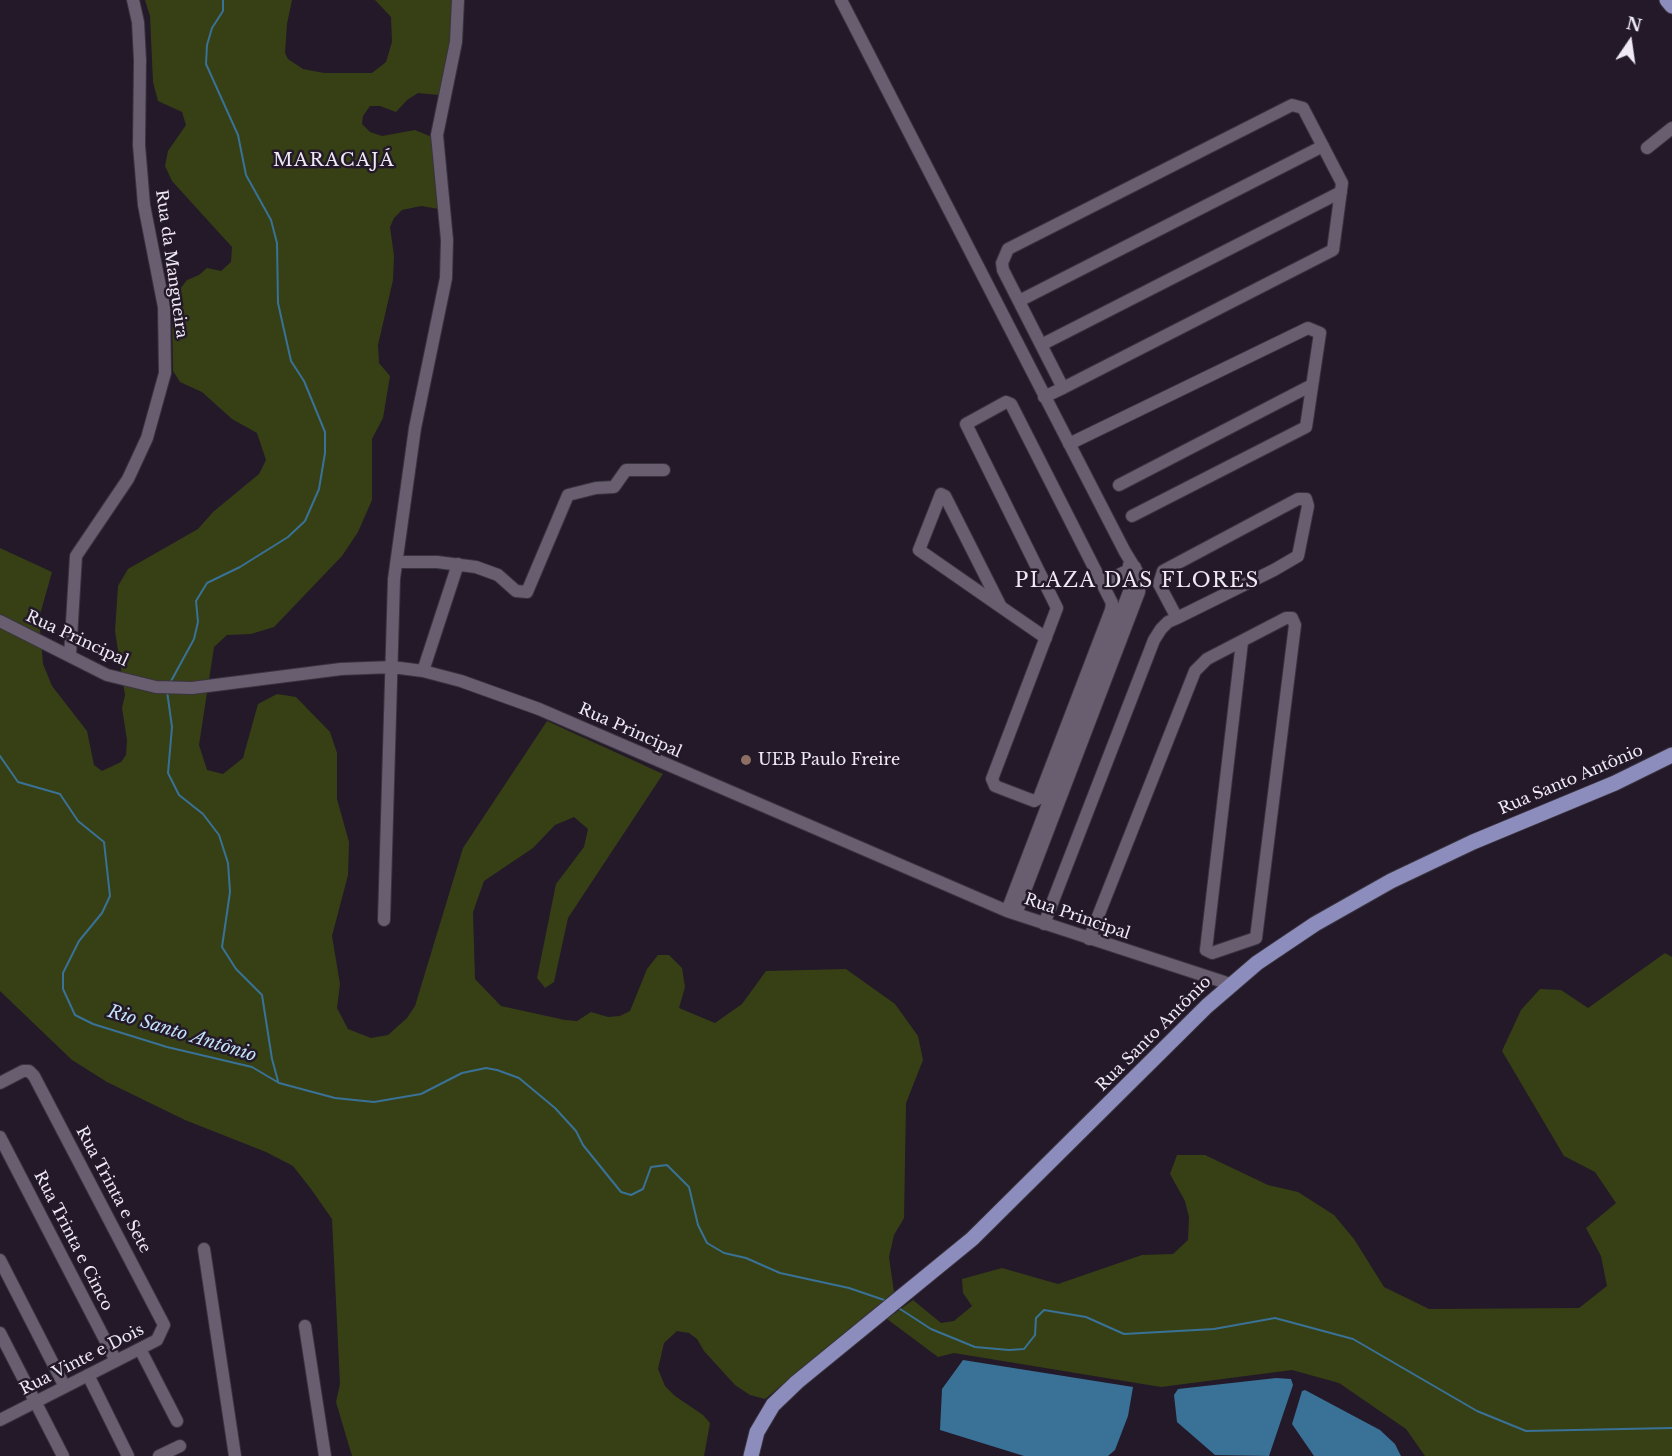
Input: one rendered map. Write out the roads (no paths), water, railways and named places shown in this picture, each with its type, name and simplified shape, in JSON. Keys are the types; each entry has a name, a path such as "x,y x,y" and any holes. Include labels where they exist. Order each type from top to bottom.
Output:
{"main road":[{"path":"1667,0 1672,6"},
{"name":"Rua Santo Antônio","path":"751,1456 757,1432 774,1405 972,1239 1230,984 1315,924 1391,881 1473,842 1622,780 1672,755"}],"street":[{"name":"Rua da Mangueira","path":"70,656 76,556 128,478 147,438 165,374 164,307 144,205 139,145 138,22 133,0"},
{"path":"384,920 393,597 415,428 446,278 447,240 437,135 456,42 458,0"},
{"path":"841,0 1132,568 1133,580 1130,592 1011,912"},
{"path":"1044,397 1063,388 1334,250 1342,183 1303,108 1292,105 1025,238 1008,249 1002,263 1018,301 1063,388"},
{"path":"1647,148 1672,128"},
{"path":"1018,301 1323,147"},
{"path":"1041,345 1341,192"},
{"path":"1069,444 1308,328 1320,333 1306,427 1132,516"},
{"path":"1119,485 1312,385"},
{"path":"1006,402 1011,404 1112,603 1112,610 1039,798 1034,801 995,786 992,779 1046,638 1057,608 966,427 967,422 1006,402"},
{"path":"397,562 458,564 489,571 516,591 526,592 568,495 596,488 614,488 626,470 664,470"},
{"path":"1001,607 945,496 941,494 919,550 1001,607 1046,638"},
{"path":"1044,924 1154,640 1161,629 1177,618 1298,556 1308,506 1306,499 1298,499 1163,571 1159,584 1177,618"},
{"path":"423,671 458,564"},
{"path":"1102,583 1132,568"},
{"path":"1089,939 1195,671 1202,662 1286,618 1294,619 1257,935 1250,942 1209,953 1206,947 1242,642"},
{"name":"Rua Principal","path":"0,621 107,675 169,688 341,669 392,667 423,671 539,710 1011,912 1230,984"},
{"name":"Rua Trinta e Sete","path":"0,1083 23,1071 29,1071 34,1076 162,1319"},
{"name":"Rua Trinta e Cinco","path":"0,1137 116,1360"},
{"path":"204,1249 235,1456"},
{"path":"0,1260 65,1387"},
{"name":"Rua Vinte e Dois","path":"0,1420 140,1349 160,1336 164,1325 162,1319"},
{"path":"305,1326 325,1456"},
{"path":"0,1332 63,1456"},
{"path":"140,1349 177,1421"},
{"path":"88,1375 129,1456"},
{"path":"159,1456 180,1446"}],"water":[{"path":"963,1360 1133,1387 1128,1416 1115,1450 1108,1456 1024,1456 940,1430 942,1389"},
{"path":"1276,1378 1291,1379 1293,1385 1269,1456 1215,1455 1177,1422 1174,1395 1178,1389"},
{"path":"1305,1390 1380,1430 1395,1444 1401,1456 1314,1456 1292,1424 1302,1391"}],"waterway":[{"path":"170,683 194,639 198,622 196,601 207,583 240,567 288,537 305,521 319,489 325,453 325,432 304,381 291,361 278,303 277,243 271,220 246,175 238,135 206,64 207,45 212,28 223,11 223,0"},
{"path":"167,691 172,727 168,773 179,795 203,814 219,835 228,863 230,892 222,947 236,969 262,995 272,1059 278,1081"},
{"name":"Rio Santo Antônio","path":"0,756 18,782 60,794 78,821 104,842 110,896 102,913 79,941 63,973 63,989 75,1015 93,1024 167,1047 252,1067 279,1083 335,1098 374,1102 421,1094 462,1073 486,1068 497,1070 519,1078 555,1108 576,1131 583,1145 621,1192 631,1195 643,1189 651,1167 667,1165 689,1187 698,1225 707,1243 724,1253 746,1258 780,1273 849,1288 887,1301"},
{"path":"897,1307 931,1329 975,1347 1009,1350 1024,1349 1035,1335 1036,1318 1044,1310 1086,1317 1124,1334 1214,1329 1275,1318 1353,1339 1477,1411 1526,1431 1672,1428"}],"place":[{"name":"UEB Paulo Freire","path":"746,760"}],"district":[{"name":"MARACAJÁ","path":"334,161"},
{"name":"PLAZA DAS FLORES","path":"1137,581"}]}
